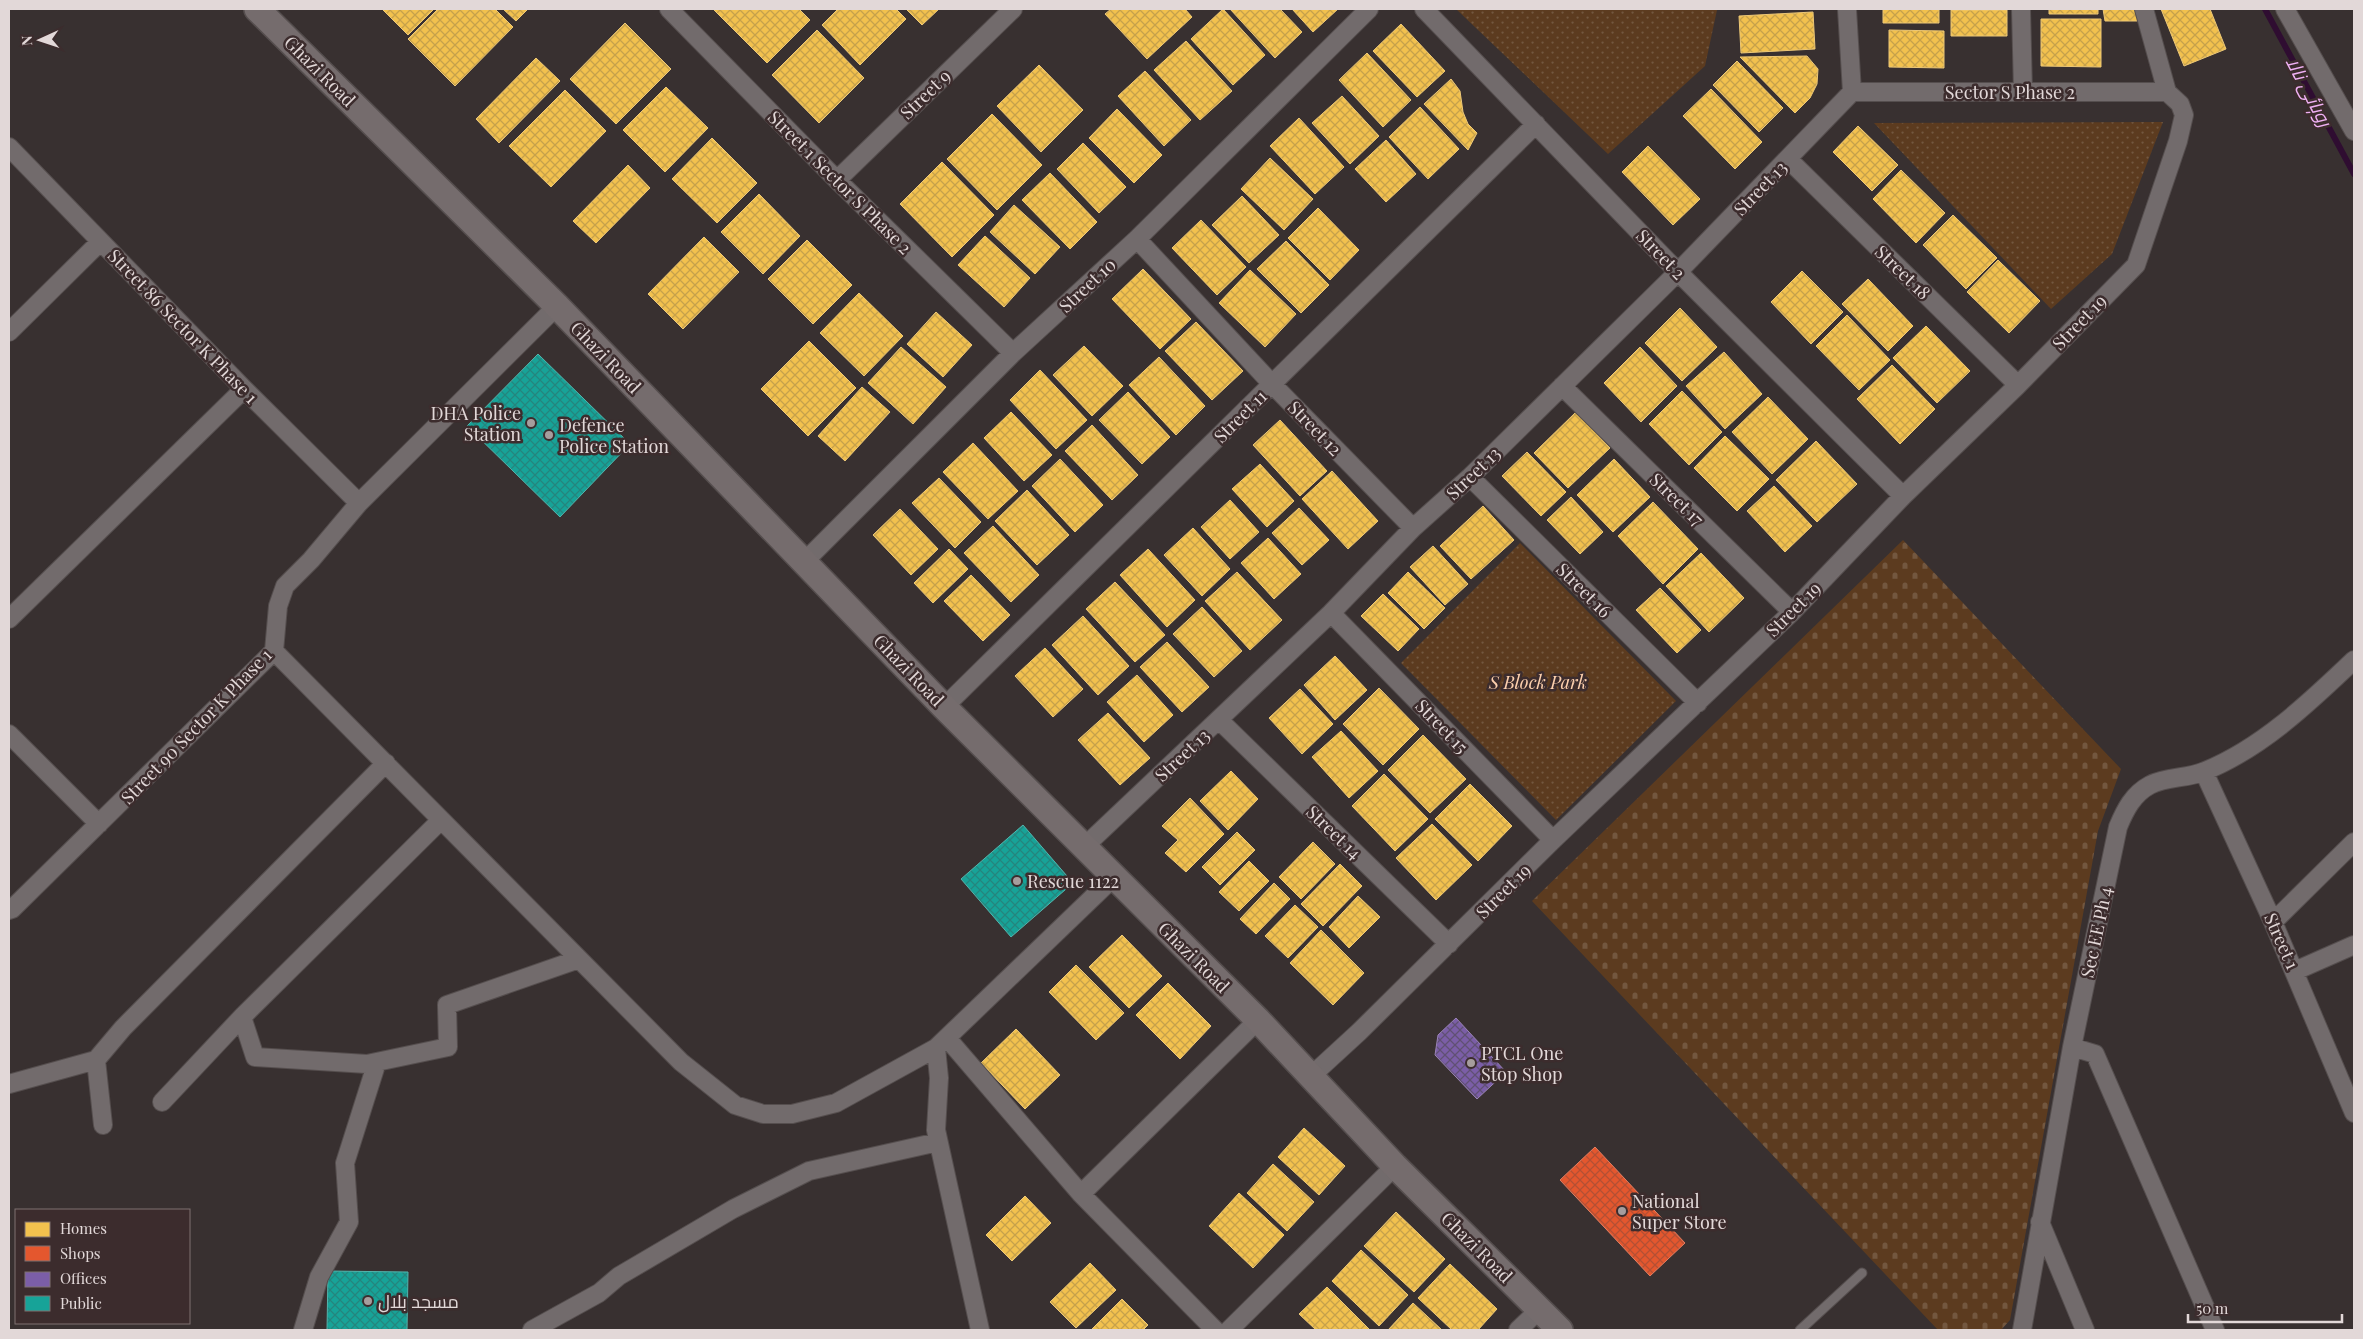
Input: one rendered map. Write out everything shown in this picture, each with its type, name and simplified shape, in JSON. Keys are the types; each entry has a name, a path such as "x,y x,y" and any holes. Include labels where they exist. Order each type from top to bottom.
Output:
{"main road":[{"name":"Ghazi Road","path":"257,9 557,306 944,707 1258,1020 1395,1166 1560,1330"}],"street":[{"name":"Street 1 Sector S Phase 2","path":"669,9 837,180 1013,353"},
{"name":"Street 9","path":"837,180 1013,9"},
{"name":"Street 10","path":"805,561 1013,353 1137,238 1369,9"},
{"name":"Street 2","path":"1426,9 1678,272 1903,496"},
{"path":"1847,9 1852,92"},
{"path":"2021,9 2023,92"},
{"path":"2144,9 2167,92"},
{"path":"2285,9 2354,131"},
{"name":"Sector S Phase 2","path":"1852,92 2167,92"},
{"name":"Street 13","path":"1085,846 1331,613 1413,528 1470,477 1678,272 1852,92"},
{"name":"Street 19","path":"1310,1077 1359,1032 1553,840 1698,704 1792,612 1903,496 2018,385 2136,265 2178,141 2184,115 2180,104 2167,92"},
{"name":"Street 11","path":"944,707 1536,124"},
{"name":"Street 86 Sector K Phase 1","path":"9,147 244,389 359,502"},
{"name":"Street 18","path":"1788,159 2018,385"},
{"name":"Street 12","path":"1137,238 1272,384 1413,528"},
{"path":"9,332 100,242"},
{"name":"Street 90 Sector K Phase 1","path":"9,910 12,910 274,651 278,606 285,586 311,560 359,502 557,306"},
{"name":"Street 17","path":"1562,386 1792,612"},
{"path":"9,619 244,389"},
{"name":"Street 16","path":"1470,477 1698,704"},
{"name":"Street 15","path":"1331,613 1553,840"},
{"path":"274,651 681,1062 735,1105 763,1114 792,1114 836,1103 942,1043 1114,877"},
{"name":"Sec EE Ph 4","path":"2022,1330 2072,1047 2118,827 2126,808 2136,795 2149,785 2204,772 2246,750 2306,706 2354,660"},
{"name":"Street 14","path":"1219,720 1449,944"},
{"path":"9,734 99,824"},
{"path":"9,1084 96,1060 123,1028 386,763"},
{"name":"Street 1","path":"2204,772 2295,971 2354,1113"},
{"path":"162,1102 242,1017 441,820"},
{"path":"2273,922 2354,842"},
{"path":"2295,971 2354,945"},
{"path":"242,1017 255,1057 367,1064 448,1047 447,1005 579,959"},
{"path":"1081,1194 1258,1020"},
{"path":"942,1043 936,1130 980,1330"},
{"path":"942,1043 1081,1194 1216,1330"},
{"path":"2072,1047 2095,1054 2215,1330"},
{"path":"96,1060 104,1125"},
{"path":"303,1330 319,1277 349,1222 345,1163 377,1062"},
{"path":"532,1330 599,1293 619,1276 733,1209 809,1171 938,1142"},
{"path":"1229,1330 1395,1166"},
{"path":"2040,1221 2084,1330"},
{"path":"1518,1330 1540,1309"}],"lane":[{"path":"1800,1330 1862,1274"}],"green space":[{"path":"1456,9 1717,10 1705,66 1608,154"},
{"path":"2163,122 2112,254 2051,309 1874,123"},
{"path":"1903,540 2121,769 2098,831 2010,1320 2001,1330 1938,1330 1532,901"},
{"name":"S Block Park","path":"1520,543 1676,701 1556,820 1401,663"}],"building: Homes":[{"path":"382,9 434,9 408,35"},
{"path":"438,9 495,9 513,27 455,86 408,39"},
{"path":"503,9 528,9 516,21"},
{"path":"713,9 799,9 810,20 767,63"},
{"path":"838,9 896,9 906,19 860,65 822,25"},
{"path":"906,9 939,9 922,25"},
{"path":"1111,9 1185,9 1192,17 1147,59 1105,14"},
{"path":"1223,9 1265,55 1233,85 1191,39"},
{"path":"1230,9 1280,9 1302,32 1275,58"},
{"path":"1292,9 1338,9 1313,32"},
{"path":"1883,9 1939,9 1939,23 1883,23"},
{"path":"2049,9 2098,9 2098,14 2049,14"},
{"path":"2103,9 2133,9 2139,15 2137,21 2105,21"},
{"path":"2161,9 2210,9 2226,49 2184,66"},
{"path":"1951,10 2007,10 2007,36 1951,36"},
{"path":"1813,12 1815,49 1741,53 1739,16"},
{"path":"2041,19 2101,19 2101,67 2041,66"},
{"path":"625,23 671,69 616,124 570,79"},
{"path":"1401,24 1445,71 1417,97 1373,51"},
{"path":"817,30 864,78 819,123 772,75"},
{"path":"1889,30 1944,31 1944,68 1889,67"},
{"path":"1186,41 1232,91 1200,120 1154,70"},
{"path":"1367,53 1411,100 1383,127 1339,80"},
{"path":"1807,56 1818,69 1817,84 1810,98 1795,113 1740,57"},
{"path":"536,58 560,81 499,143 476,119"},
{"path":"1737,61 1783,108 1759,132 1713,85"},
{"path":"1039,65 1083,110 1041,152 997,106"},
{"path":"1145,71 1191,120 1164,146 1118,96"},
{"path":"1451,79 1460,91 1463,112 1468,124 1477,133 1468,150 1424,104"},
{"path":"666,87 708,128 665,172 623,130"},
{"path":"1711,89 1762,142 1735,169 1683,116"},
{"path":"565,90 606,131 551,187 509,146"},
{"path":"1342,96 1379,136 1350,164 1312,123"},
{"path":"1420,107 1459,149 1428,179 1389,137"},
{"path":"1117,109 1162,155 1134,183 1089,138"},
{"path":"992,114 1042,165 997,210 947,159"},
{"path":"1299,118 1344,167 1315,194 1270,146"},
{"path":"1858,126 1898,165 1872,191 1833,152"},
{"path":"712,138 757,183 717,223 672,179"},
{"path":"1386,140 1416,174 1386,202 1355,169"},
{"path":"1083,143 1126,187 1099,213 1057,169"},
{"path":"1648,146 1700,199 1673,225 1622,172"},
{"path":"1270,158 1313,199 1284,230 1241,189"},
{"path":"942,162 994,215 952,257 900,204"},
{"path":"628,165 650,188 596,243 573,221"},
{"path":"1901,170 1945,213 1916,243 1873,199"},
{"path":"1050,173 1097,222 1070,249 1022,200"},
{"path":"759,194 800,236 763,274 721,232"},
{"path":"1242,196 1279,235 1249,263 1212,225"},
{"path":"1014,205 1060,247 1035,274 990,232"},
{"path":"1318,208 1359,250 1330,280 1288,238"},
{"path":"1953,215 1997,258 1966,289 1923,245"},
{"path":"1201,220 1246,267 1217,295 1172,248"},
{"path":"985,236 1030,278 1004,307 958,265"},
{"path":"704,237 739,272 683,329 648,294"},
{"path":"807,240 852,285 813,324 768,279"},
{"path":"1286,241 1329,285 1301,313 1257,269"},
{"path":"1998,260 2040,301 2009,333 1967,292"},
{"path":"1143,269 1191,319 1160,349 1112,299"},
{"path":"1250,270 1296,314 1265,347 1219,303"},
{"path":"1802,271 1843,312 1811,344 1771,302"},
{"path":"1868,279 1913,326 1888,351 1842,304"},
{"path":"859,293 903,336 864,376 820,333"},
{"path":"1680,308 1717,347 1682,381 1645,343"},
{"path":"936,312 972,345 943,377 907,344"},
{"path":"1847,315 1890,360 1859,390 1816,346"},
{"path":"1196,322 1243,371 1212,400 1165,351"},
{"path":"1926,326 1970,371 1937,403 1893,358"},
{"path":"809,341 856,388 808,436 761,389"},
{"path":"1084,346 1123,386 1092,416 1053,375"},
{"path":"901,347 946,387 913,424 868,383"},
{"path":"1640,347 1677,386 1641,422 1604,383"},
{"path":"1724,352 1762,394 1725,429 1686,386"},
{"path":"1159,357 1205,406 1176,435 1129,385"},
{"path":"1892,365 1935,409 1900,444 1857,399"},
{"path":"1040,370 1087,420 1056,449 1010,400"},
{"path":"862,387 890,412 845,461 818,436"},
{"path":"1682,391 1722,432 1689,465 1649,424"},
{"path":"1128,392 1170,437 1142,464 1099,420"},
{"path":"1768,397 1808,439 1772,474 1732,432"},
{"path":"1011,412 1052,455 1024,481 984,438"},
{"path":"1576,412 1610,448 1568,488 1534,453"},
{"path":"1280,420 1327,471 1300,496 1253,445"},
{"path":"1092,425 1138,475 1112,500 1065,451"},
{"path":"1725,436 1769,479 1737,511 1694,468"},
{"path":"1816,441 1857,484 1817,522 1776,480"},
{"path":"973,443 1018,491 988,519 943,472"},
{"path":"1527,452 1566,492 1541,516 1502,476"},
{"path":"1060,459 1103,505 1075,532 1032,486"},
{"path":"1614,459 1650,497 1613,532 1577,495"},
{"path":"1260,464 1294,501 1267,527 1232,489"},
{"path":"1332,471 1378,521 1348,549 1302,499"},
{"path":"939,478 981,522 955,548 912,503"},
{"path":"1774,486 1812,526 1785,552 1747,511"},
{"path":"1027,490 1069,535 1037,565 995,521"},
{"path":"1571,497 1603,532 1580,554 1547,520"},
{"path":"1230,500 1259,532 1230,559 1201,527"},
{"path":"1653,502 1698,549 1663,584 1618,536"},
{"path":"1483,506 1514,540 1471,579 1440,546"},
{"path":"1299,508 1329,540 1302,565 1272,533"},
{"path":"900,509 938,549 911,575 873,535"},
{"path":"993,526 1039,575 1011,602 964,553"},
{"path":"1193,528 1230,569 1202,596 1164,555"},
{"path":"1268,538 1301,574 1274,599 1241,563"},
{"path":"1433,546 1468,584 1445,605 1410,567"},
{"path":"949,549 968,569 933,603 914,583"},
{"path":"1148,549 1195,600 1167,627 1120,575"},
{"path":"1701,553 1744,598 1709,632 1666,586"},
{"path":"1237,572 1282,620 1250,650 1205,601"},
{"path":"1408,572 1445,608 1424,629 1388,593"},
{"path":"971,575 1010,615 983,641 944,601"},
{"path":"1115,582 1165,635 1135,662 1086,609"},
{"path":"1660,588 1701,630 1677,653 1636,610"},
{"path":"1383,594 1419,629 1398,651 1361,616"},
{"path":"1202,607 1242,651 1214,677 1173,634"},
{"path":"1083,616 1129,666 1098,695 1052,645"},
{"path":"1167,642 1209,687 1182,712 1140,667"},
{"path":"1045,648 1083,689 1053,717 1015,676"},
{"path":"1335,656 1367,690 1335,720 1304,685"},
{"path":"1137,675 1173,715 1144,742 1107,702"},
{"path":"1379,688 1419,729 1383,765 1343,724"},
{"path":"1300,689 1333,724 1302,754 1269,718"},
{"path":"1108,713 1150,758 1120,785 1078,740"},
{"path":"1341,731 1378,771 1349,798 1312,757"},
{"path":"1423,735 1466,779 1430,813 1388,770"},
{"path":"1231,771 1258,799 1228,830 1200,801"},
{"path":"1384,774 1428,819 1395,851 1352,806"},
{"path":"1470,784 1512,826 1478,861 1435,819"},
{"path":"1190,798 1224,834 1186,872 1165,853 1178,840 1162,826"},
{"path":"1432,824 1472,865 1436,900 1396,858"},
{"path":"1237,832 1255,850 1220,885 1202,867"},
{"path":"1313,842 1335,864 1301,899 1279,877"},
{"path":"1249,861 1269,881 1239,911 1219,892"},
{"path":"1340,864 1362,886 1323,926 1301,904"},
{"path":"1274,883 1290,899 1256,934 1240,919"},
{"path":"1358,896 1380,917 1349,948 1329,927"},
{"path":"1295,905 1318,927 1288,958 1265,936"},
{"path":"1321,930 1364,973 1333,1005 1290,963"},
{"path":"1122,935 1162,976 1129,1008 1089,967"},
{"path":"1076,965 1124,1013 1096,1040 1049,992"},
{"path":"1168,983 1211,1026 1180,1059 1136,1015"},
{"path":"1016,1029 1060,1075 1025,1109 981,1063"},
{"path":"1304,1128 1345,1166 1319,1195 1278,1157"},
{"path":"1273,1164 1314,1202 1287,1231 1247,1193"},
{"path":"1239,1193 1284,1235 1253,1268 1209,1226"},
{"path":"1025,1196 1051,1223 1012,1261 986,1235"},
{"path":"1396,1212 1445,1259 1414,1292 1364,1246"},
{"path":"1361,1250 1408,1295 1379,1326 1332,1281"},
{"path":"1090,1263 1116,1290 1076,1328 1050,1302"},
{"path":"1450,1264 1497,1309 1478,1330 1452,1330 1418,1298"},
{"path":"1327,1287 1370,1330 1316,1330 1299,1314"},
{"path":"1122,1299 1148,1325 1143,1330 1091,1330"},
{"path":"1413,1303 1442,1330 1388,1330"}],"building: Shops":[{"name":"National Super Store","path":"1595,1147 1685,1243 1650,1276 1560,1180"}],"building: Offices":[{"name":"PTCL One Stop Shop","path":"1456,1018 1506,1072 1477,1099 1435,1055 1438,1035"}],"building: Public":[{"name":"Defence Police Station","path":"538,354 630,444 560,517 467,426"},
{"name":"Rescue 1122","path":"1023,825 1073,883 1011,937 961,879"},
{"name":"مسجد بلال","path":"328,1271 408,1272 407,1330 327,1330"}],"waterway":[{"name":"روہائی نالا","path":"2265,9 2354,174"}],"place":[{"name":"DHA Police Station","path":"531,423"},
{"name":"Defence Police Station","path":"549,435"},
{"name":"Rescue 1122","path":"1017,881"},
{"name":"PTCL One Stop Shop","path":"1471,1063"},
{"name":"National Super Store","path":"1622,1211"},
{"name":"مسجد بلال","path":"368,1301"}]}
